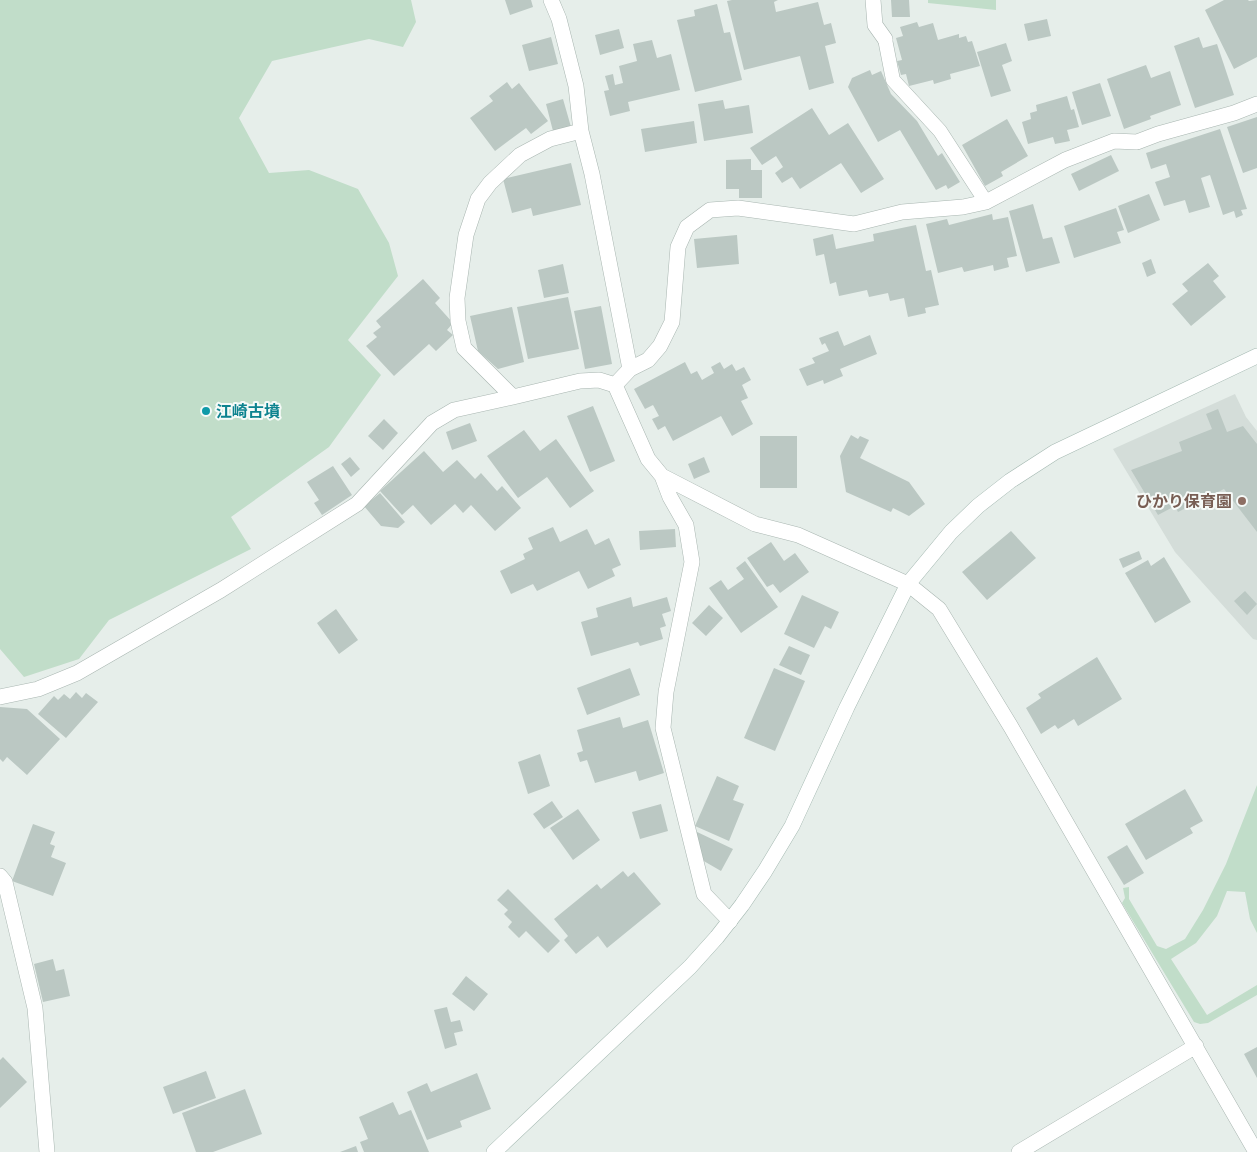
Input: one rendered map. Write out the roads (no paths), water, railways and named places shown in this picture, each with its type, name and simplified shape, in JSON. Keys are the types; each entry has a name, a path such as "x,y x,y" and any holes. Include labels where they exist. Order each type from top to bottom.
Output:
{"street":[{"path":"551,0 559,19 576,86 581,131 592,174 630,369"},
{"path":"873,0 875,25 885,39"},
{"path":"615,385 630,369 648,360 660,346 672,322 678,247 687,227 710,210 738,208 854,224 902,212 963,207 986,202 1065,160 1114,141 1137,142 1234,113 1257,104"},
{"path":"513,397 464,348 458,321 457,298 466,235 478,199 490,183 520,155 550,139 581,131"},
{"path":"494,1152 690,967 730,921 765,871 792,826 847,707 908,584 951,532 1010,481 1055,452 1257,356"},
{"path":"0,697 38,689 77,673 212,595 357,504 432,423 454,410 580,381 599,380 615,385 648,459 662,476 670,497 686,525 692,562 666,692 663,728 704,894 730,921"},
{"path":"662,476 755,524 798,535 908,584 939,609 1011,728 1256,1152"},
{"path":"0,876 5,882 35,1008 47,1152"},
{"path":"1019,1152 1196,1046"}],"lane":[{"path":"885,39 893,80 940,131 986,202"}],"place":[{"name":"江崎古墳","path":"206,411"},
{"name":"ひかり保育園","path":"1242,501"}]}
